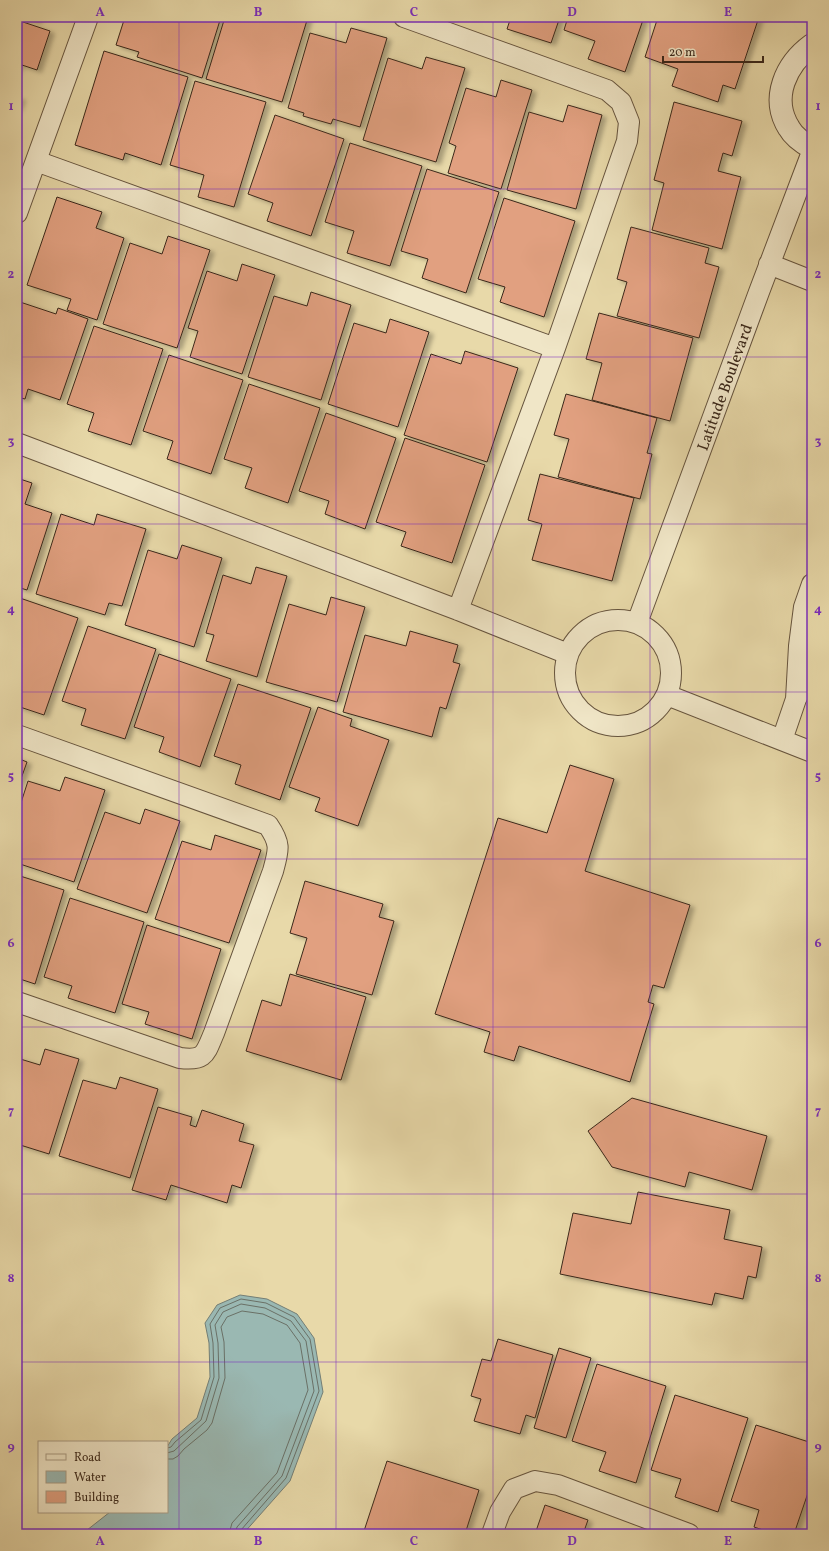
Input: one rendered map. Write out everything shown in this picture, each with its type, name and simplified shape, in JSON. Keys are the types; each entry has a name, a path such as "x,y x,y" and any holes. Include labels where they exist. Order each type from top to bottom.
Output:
{"street":[{"path":"812,45 797,58 785,75 780,93 782,112 789,128 800,141 812,148"}],"lane":[{"path":"17,213 88,17"},
{"path":"404,17 607,90 620,102 629,122 627,141 555,348 458,610"},
{"name":"Latitude Boulevard","path":"637,623 769,264 812,152"},
{"path":"36,161 555,348"},
{"path":"769,264 812,281"},
{"path":"17,442 458,610 568,654"},
{"path":"796,699 799,646 804,607 812,584"},
{"path":"621,619 637,623 650,629 660,639 668,652 672,666 671,681 667,695 657,710 642,720 625,725 607,725 590,718 576,705 568,689 565,672 568,654 576,639 589,628 604,621 621,619"},
{"path":"782,740 796,699 812,668"},
{"path":"667,695 812,752"},
{"path":"17,735 268,825 276,838 278,852 274,871 214,1033 206,1053 195,1060 180,1058 17,1002"},
{"path":"492,1534 500,1512 514,1489 535,1481 558,1485 689,1534"}],"water":[{"path":"240,1295 267,1299 297,1314 314,1338 323,1392 290,1481 243,1534 82,1534 109,1513 168,1513 168,1445 172,1439 197,1418 210,1377 209,1343 205,1323 217,1305"}],"building":[{"path":"24,17 38,17 37,21"},
{"path":"125,17 221,17 202,78 137,57 139,52 116,45"},
{"path":"225,17 308,17 282,102 206,79"},
{"path":"511,17 560,17 551,43 507,29"},
{"path":"568,17 644,17 625,72 588,59 595,41 564,30"},
{"path":"658,17 759,17 735,89 723,85 718,102 672,86 678,69 645,57"},
{"path":"17,20 50,31 37,70 19,64 17,71"},
{"path":"351,28 387,38 360,127 333,119 331,124 303,116 304,113 288,108 310,33 346,43"},
{"path":"104,51 188,77 161,165 125,153 123,160 75,145"},
{"path":"426,57 465,68 436,162 363,140 388,58 422,69"},
{"path":"501,80 532,90 501,189 448,173 456,146 449,143 466,88 496,97"},
{"path":"195,81 266,102 234,207 198,197 204,175 170,165"},
{"path":"17,97 21,98 17,110"},
{"path":"674,102 742,121 732,156 723,153 718,171 741,177 722,249 652,230 664,183 654,180"},
{"path":"568,105 602,115 576,209 507,190 529,112 563,122"},
{"path":"275,115 344,139 311,236 267,221 273,203 248,194"},
{"path":"350,143 422,166 390,266 347,253 354,231 325,222"},
{"path":"427,169 499,192 466,293 422,278 428,259 401,251"},
{"path":"57,197 102,212 96,228 124,238 97,320 67,310 71,299 27,285"},
{"path":"504,198 575,221 544,317 500,302 505,287 478,279"},
{"path":"631,227 709,248 705,263 719,267 699,338 617,316 627,282 617,279"},
{"path":"168,236 210,250 177,348 103,324 130,243 162,254"},
{"path":"242,264 275,275 242,374 190,357 198,331 188,328 207,271 237,281"},
{"path":"311,292 351,305 321,400 248,377 274,296 307,306"},
{"path":"17,301 56,314 58,308 88,319 60,400 28,389 25,399 17,397"},
{"path":"599,313 693,338 670,421 592,400 602,363 586,359"},
{"path":"390,319 429,332 398,427 328,404 354,323 386,333"},
{"path":"94,326 163,349 131,445 88,431 94,413 67,404"},
{"path":"465,351 518,368 487,462 404,435 431,354 461,364"},
{"path":"169,355 243,380 211,474 167,459 173,441 143,431"},
{"path":"249,384 320,408 288,503 245,488 252,468 224,459"},
{"path":"566,394 657,418 647,453 652,454 640,499 558,477 569,439 554,435"},
{"path":"326,413 396,438 365,529 325,514 329,501 299,491"},
{"path":"405,438 485,465 452,563 401,546 406,532 376,522"},
{"path":"540,474 634,498 612,581 532,560 542,524 528,520"},
{"path":"17,478 32,483 25,504 52,513 27,590 17,587"},
{"path":"61,514 94,525 97,514 146,529 122,606 109,603 105,615 36,594"},
{"path":"182,545 222,558 194,647 125,625 148,550 177,559"},
{"path":"256,567 287,576 257,677 206,661 214,635 206,633 223,575 251,584"},
{"path":"17,597 78,618 44,715 17,706"},
{"path":"331,597 365,607 337,702 266,682 289,604 326,615"},
{"path":"88,626 156,649 125,739 81,725 86,709 62,701"},
{"path":"410,631 458,645 453,662 460,664 446,709 440,707 432,737 343,712 365,635 406,646"},
{"path":"159,654 231,679 200,767 159,752 164,737 134,727"},
{"path":"238,684 311,708 280,800 235,784 241,765 214,756"},
{"path":"318,707 352,719 350,726 389,740 358,826 315,811 320,798 289,787"},
{"path":"17,758 27,762 17,790"},
{"path":"570,765 614,779 585,871 690,905 664,988 653,985 648,1002 654,1004 630,1082 519,1046 514,1061 484,1052 490,1032 435,1014 498,818 547,833"},
{"path":"65,777 105,790 74,882 17,863 17,815 28,781 60,791"},
{"path":"145,809 180,821 147,913 77,889 105,812 140,824"},
{"path":"215,835 261,850 229,943 155,919 182,841 211,850"},
{"path":"17,875 64,890 35,984 17,978"},
{"path":"305,881 383,904 379,917 394,921 372,995 296,974 307,938 290,933"},
{"path":"70,898 144,922 115,1013 68,998 72,986 44,977"},
{"path":"147,925 221,949 192,1039 145,1024 149,1012 122,1004"},
{"path":"290,974 366,997 341,1080 246,1051 262,1000 281,1006"},
{"path":"45,1049 79,1059 49,1154 17,1144 17,1058 40,1065"},
{"path":"120,1077 158,1089 130,1178 59,1156 83,1080 116,1089"},
{"path":"632,1098 767,1136 752,1190 689,1172 685,1187 612,1167 588,1131"},
{"path":"158,1107 192,1117 190,1125 196,1127 202,1110 244,1124 239,1141 254,1145 241,1188 232,1185 227,1203 171,1185 166,1200 132,1190"},
{"path":"638,1192 730,1210 724,1239 762,1247 756,1278 748,1276 743,1299 715,1293 712,1305 560,1274 573,1213 631,1224"},
{"path":"498,1339 553,1355 535,1418 526,1415 520,1434 474,1421 481,1399 471,1396 482,1359 491,1361"},
{"path":"559,1348 591,1358 566,1438 534,1428"},
{"path":"597,1364 666,1386 636,1483 599,1471 606,1452 572,1441"},
{"path":"675,1395 748,1418 718,1512 675,1497 681,1479 651,1470"},
{"path":"756,1425 812,1443 812,1481 794,1534 775,1534 754,1527 759,1510 731,1501"},
{"path":"387,1461 479,1490 465,1534 363,1534"},
{"path":"545,1505 588,1520 583,1534 535,1534"},
{"path":"812,1519 812,1530 809,1529"}]}
